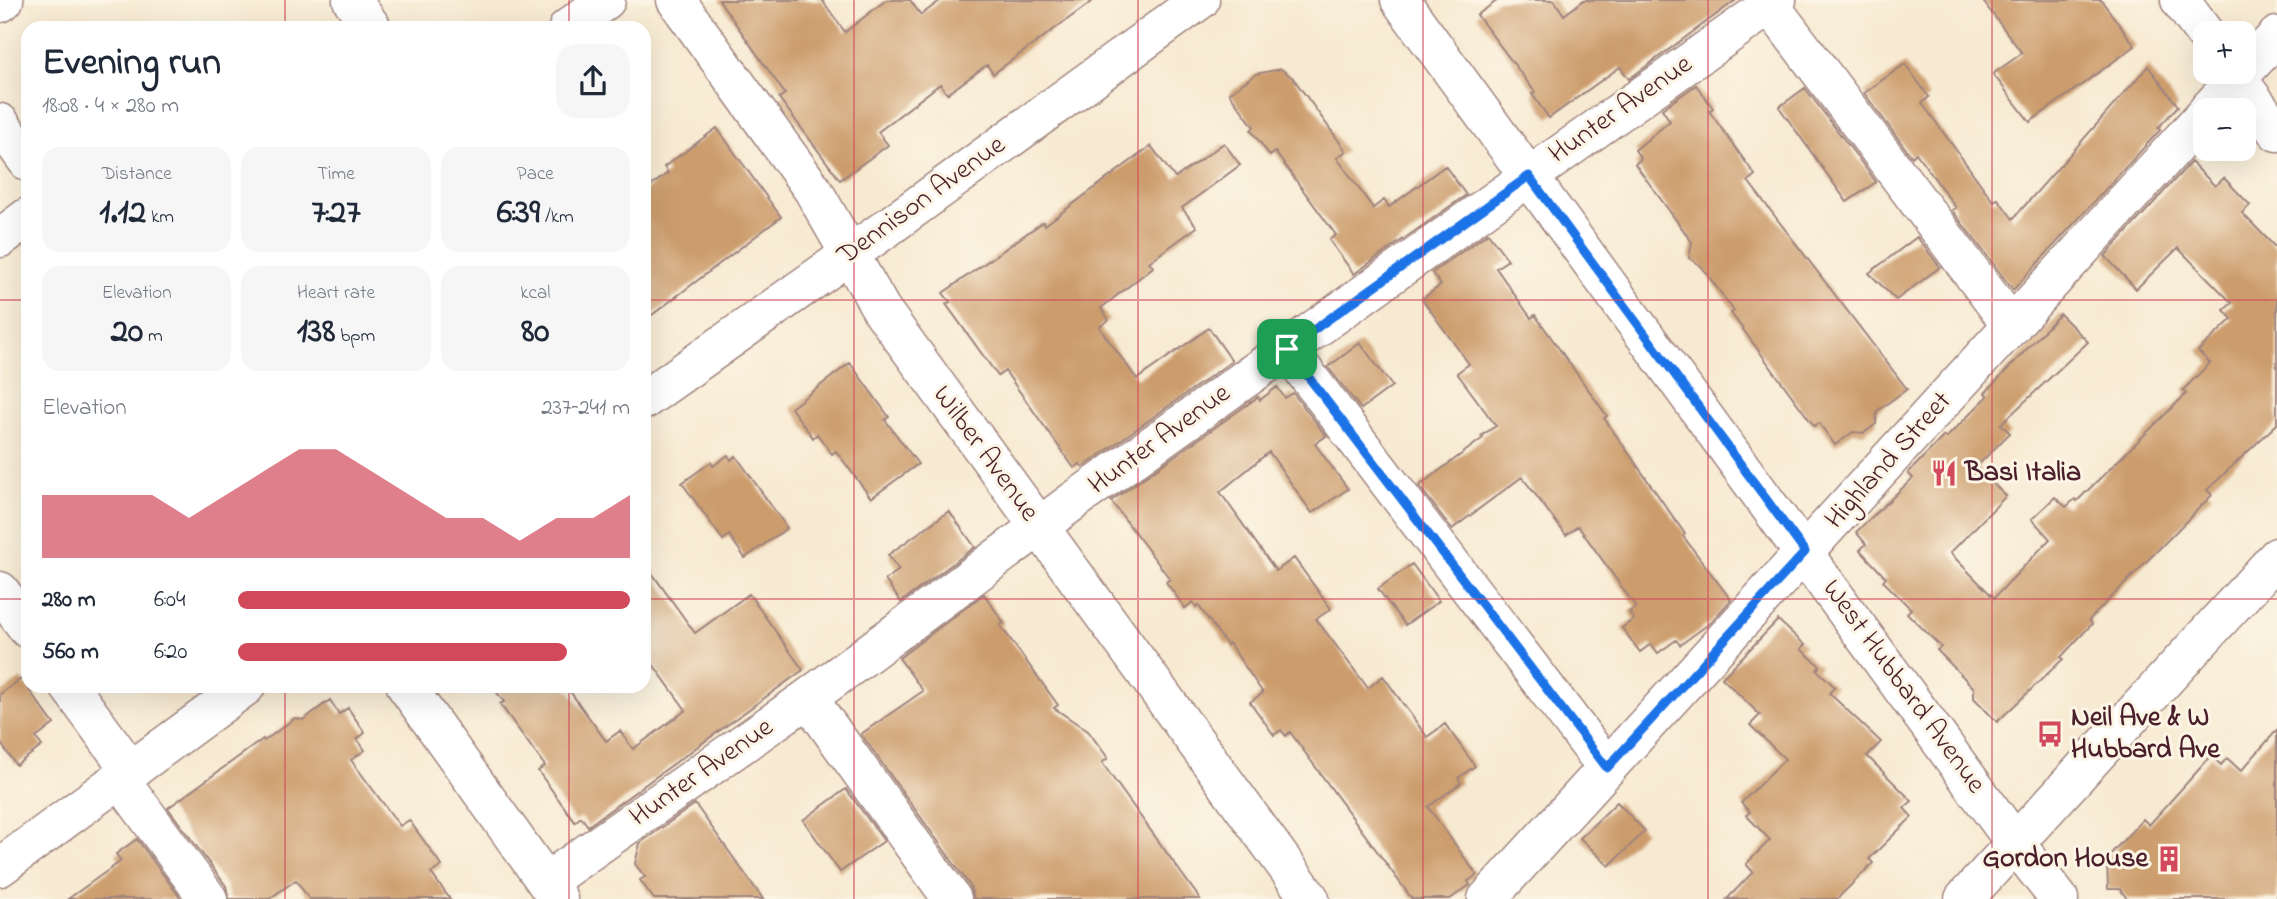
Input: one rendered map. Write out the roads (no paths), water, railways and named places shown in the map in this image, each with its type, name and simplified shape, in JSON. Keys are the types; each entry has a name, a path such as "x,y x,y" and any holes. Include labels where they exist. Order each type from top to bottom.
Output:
{"street":[{"path":"352,0 367,21"},
{"path":"578,21 606,0"},
{"name":"Wilber Avenue","path":"676,0 813,190 881,309 1310,899"},
{"name":"West Hubbard Avenue","path":"1400,0 2015,843 2059,899"},
{"path":"2180,0 2195,21"},
{"name":"Dennison Avenue","path":"651,395 1195,1"},
{"path":"1774,2 2012,326"},
{"name":"Hunter Avenue","path":"552,891 1038,527 1774,2"},
{"name":"Highland Street","path":"2256,56 2277,36"},
{"name":"Highland Street","path":"2218,98 2228,84"},
{"path":"2242,84 2277,132"},
{"path":"0,123 21,152"},
{"name":"Highland Street","path":"1487,899 2193,127"},
{"path":"0,239 21,222"},
{"path":"1287,349 1607,768"},
{"path":"1964,899 2277,557"},
{"path":"0,591 21,620"},
{"path":"73,693 208,899"},
{"path":"0,867 236,693"},
{"path":"411,693 552,891"},
{"path":"808,698 952,899"}],"place":[{"name":"Basi Italia","path":"1944,473"},
{"name":"Neil Ave & W Hubbard Ave","path":"2050,734"},
{"name":"Gordon House","path":"2169,859"}]}
